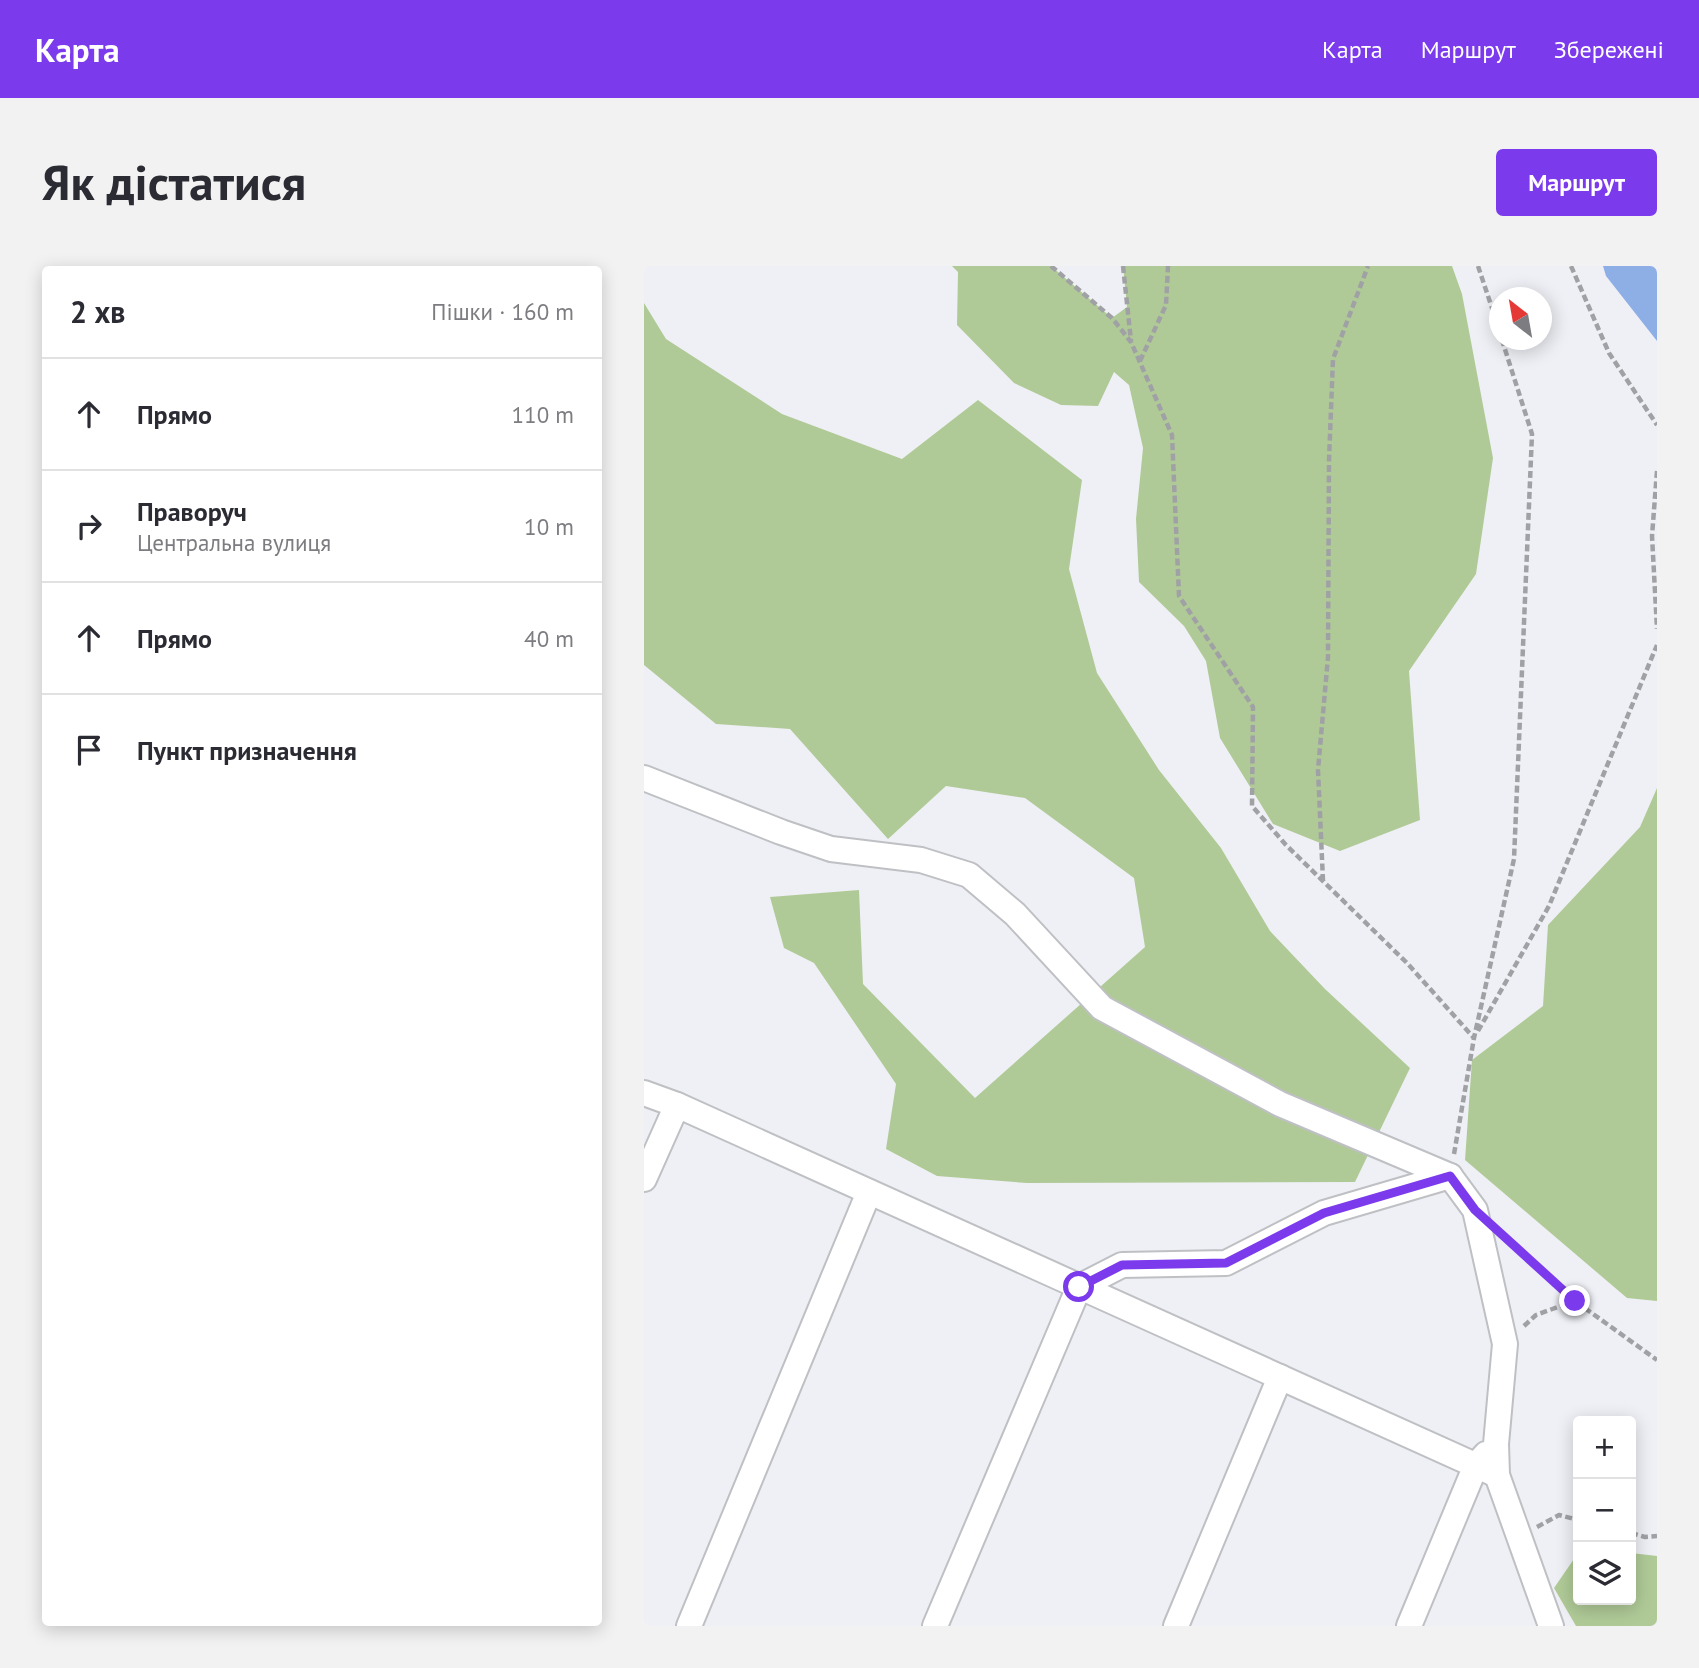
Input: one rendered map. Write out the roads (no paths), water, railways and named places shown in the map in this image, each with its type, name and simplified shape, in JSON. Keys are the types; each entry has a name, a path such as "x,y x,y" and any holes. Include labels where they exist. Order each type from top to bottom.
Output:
{"street":[{"path":"644,778 831,849 921,860 969,875 1016,914 1102,1008 1280,1104 1450,1176 1475,1210 1505,1344 1496,1444 1487,1470 1409,1626"},
{"path":"644,1093 677,1105 1487,1470 1519,1536 1551,1626"},
{"path":"644,1179 677,1105"},
{"path":"935,1626 1079,1287 1122,1265 1226,1263 1324,1213 1450,1176"},
{"path":"689,1626 869,1192"},
{"path":"1176,1626 1280,1377"}],"water":[{"path":"1603,266 1657,266 1657,341 1606,276"}]}
